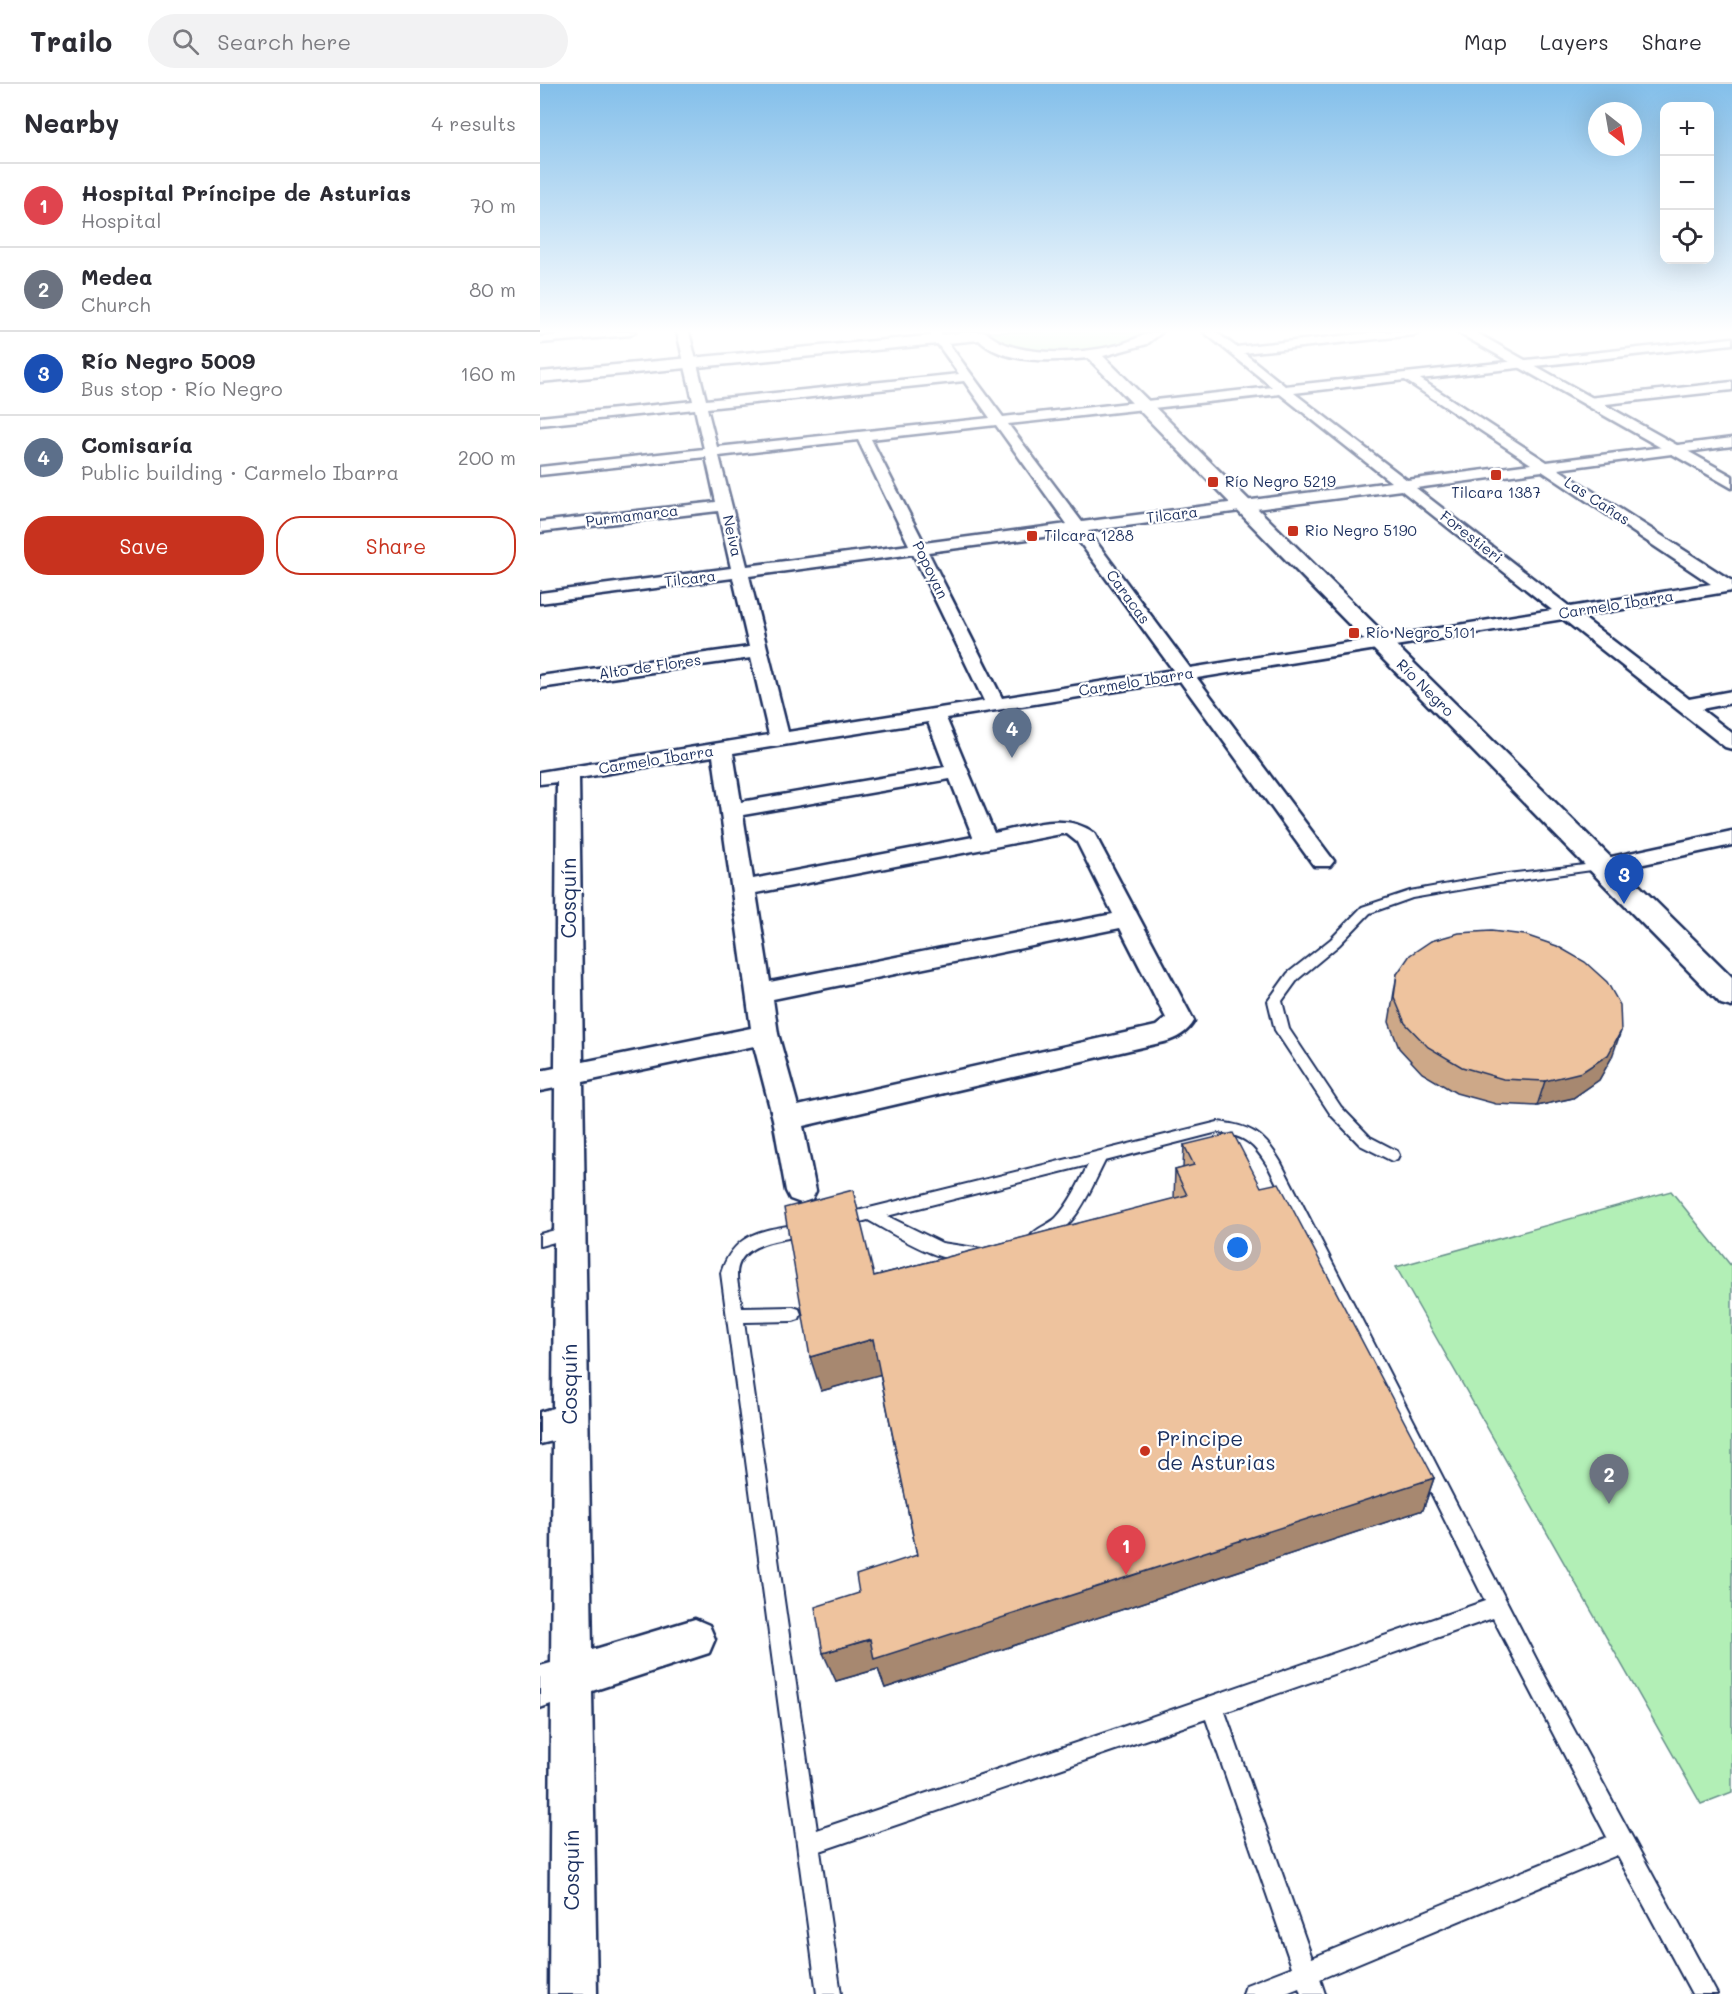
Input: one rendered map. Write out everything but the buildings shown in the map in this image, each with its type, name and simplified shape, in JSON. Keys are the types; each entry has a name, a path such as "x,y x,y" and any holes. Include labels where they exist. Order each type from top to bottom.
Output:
{"main road":[{"name":"Río Negro","path":"1159,421 1732,996"},
{"path":"1621,421 1732,483"}],"street":[{"name":"Neiva","path":"704,421 780,740"},
{"path":"540,471 998,421"},
{"name":"Caracas","path":"999,421 1322,861"},
{"name":"Forestieri","path":"1322,421 1732,743"},
{"name":"Las Cañas","path":"1476,421 1730,586"},
{"name":"Popoyan","path":"863,436 996,705"},
{"name":"Tilcara","path":"540,598 1732,442"},
{"name":"Purmamarca","path":"540,527 724,506"},
{"name":"Carmelo Ibarra","path":"554,776 1730,586"},
{"name":"Alto de Flores","path":"540,682 759,651"},
{"path":"1685,706 1732,697"},
{"path":"935,715 986,841"},
{"path":"722,749 765,1034 787,1119 801,1191"},
{"path":"733,810 958,771"},
{"name":"Cosquín","path":"554,776 556,1682 573,1994"},
{"path":"743,888 1061,827 1080,831 1086,838 1126,919 1181,1021 1174,1028 1152,1036 787,1119"},
{"path":"1602,866 1732,838"},
{"path":"760,993 1126,919"},
{"path":"555,1078 765,1034"},
{"path":"556,1682 695,1639"}],"lane":[{"path":"1392,1155 1365,1141 1336,1111 1282,1029 1275,1001 1293,976 1335,942 1366,910 1410,895 1499,879 1602,866"},
{"path":"829,1994 734,1315 729,1273 731,1260 739,1247 755,1239 870,1214 1218,1127 1239,1129 1254,1136 1263,1145 1499,1606 1622,1842 1705,1994"},
{"path":"1019,1242 1050,1234 1065,1219 1100,1156"},
{"path":"870,1214 945,1250 967,1256 988,1250"},
{"path":"734,1315 794,1314"},
{"path":"809,1844 1105,1744 1499,1606"},
{"path":"1212,1705 1310,1984"},
{"path":"1255,1994 1310,1984 1622,1842"}],"green space":[{"path":"1671,1191 1732,1267 1732,1792 1701,1804 1396,1267"}],"place":[{"name":"Tilcara 1387","path":"1496,475"},
{"name":"Río Negro 5219","path":"1213,482"},
{"name":"Rio Negro 5190","path":"1293,531"},
{"name":"Tilcara 1288","path":"1032,536"},
{"name":"Río Negro 5101","path":"1354,633"},
{"name":"Comisaría","path":"1012,758"},
{"name":"Río Negro 5009","path":"1624,904"},
{"name":"Principe de Asturias","path":"1145,1451"},
{"name":"Medea","path":"1609,1504"},
{"name":"Hospital Príncipe de Asturias","path":"1126,1575"}]}
